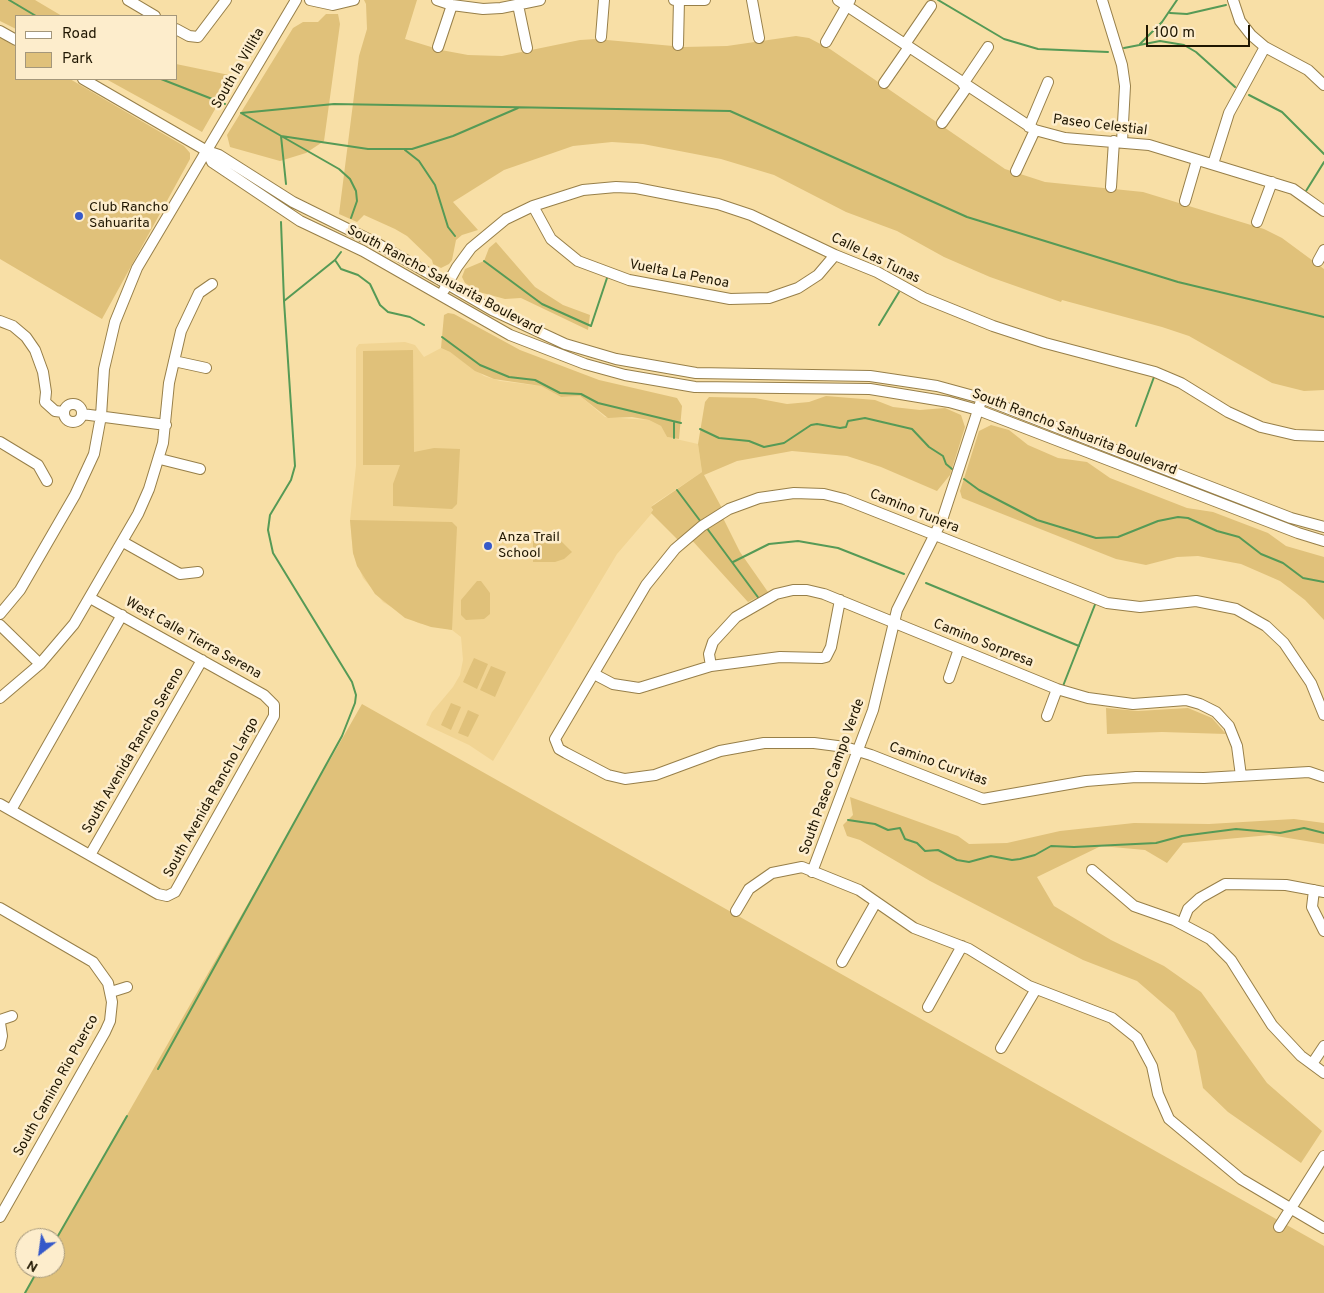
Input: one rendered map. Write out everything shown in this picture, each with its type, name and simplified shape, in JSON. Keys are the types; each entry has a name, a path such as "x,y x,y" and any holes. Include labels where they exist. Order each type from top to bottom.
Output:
{"street":[{"path":"128,0 153,15"},
{"path":"178,30 189,36 198,37 226,0"},
{"name":"South la Villita","path":"0,614 20,590 75,495 94,454 101,416 104,369 115,322 137,268 296,0"},
{"path":"310,0 333,5 354,0"},
{"path":"437,0 452,5 469,4 483,9 518,5 536,0"},
{"path":"601,37 604,0"},
{"path":"672,0 705,0"},
{"path":"678,44 679,0"},
{"path":"752,0 759,38"},
{"path":"1102,0 1122,65 1124,79 1111,187"},
{"path":"1233,0 1240,21 1250,35 1266,47 1308,70 1324,85"},
{"path":"826,42 845,1"},
{"name":"Paseo Celestial","path":"845,1 907,46 1032,129 1065,138 1149,145 1292,189 1324,211"},
{"path":"438,46 452,5"},
{"path":"518,5 528,48"},
{"path":"884,83 931,6"},
{"path":"0,31 15,39"},
{"path":"942,123 988,47"},
{"path":"1213,164 1229,113 1266,47"},
{"name":"South Rancho Sahuarita Boulevard","path":"85,80 207,152 219,154 293,202 371,240 492,310 539,334 616,359 645,366 714,375 870,376 917,382 981,398 1291,518 1324,527"},
{"path":"1016,171 1048,82"},
{"name":"South Rancho Sahuarita Boulevard","path":"207,152 212,162 288,213 370,254 498,329 585,364 625,375 695,387 870,389 935,399 978,410 1298,534 1324,541"},
{"path":"1185,201 1197,160"},
{"path":"1257,222 1272,182"},
{"name":"Calle Las Tunas","path":"441,296 457,267 484,236 506,219 533,206 583,190 616,187 636,188 735,209 770,222 835,255 877,272 924,298 993,326 1045,343 1134,365 1170,377 1240,418 1261,427 1295,435 1324,436"},
{"name":"Vuelta La Penoa","path":"533,206 551,239 568,255 589,266 629,280 730,299 769,298 798,288 818,276 835,255"},
{"path":"1318,261 1324,250"},
{"path":"0,698 40,664 74,624 123,542 150,489 160,459 174,361 181,330 199,293 212,284"},
{"path":"0,321 13,326 26,337 35,350 46,392 45,402 55,411 64,412 67,406 74,404 80,407 82,414 166,424"},
{"path":"174,361 206,368"},
{"name":"South Paseo Campo Verde","path":"812,872 859,752 873,710 893,623 901,598 934,535 948,503 981,398"},
{"path":"0,442 38,465 47,481"},
{"path":"160,459 200,469"},
{"name":"Camino Tunera","path":"556,744 555,739 559,730 646,585 667,557 702,526 743,503 776,494 824,494 863,506 1107,603 1140,607 1196,601 1224,605 1247,614 1266,626 1288,649 1316,692 1324,714"},
{"path":"123,542 180,574 198,572"},
{"name":"Camino Sorpresa","path":"711,666 710,648 718,634 736,617 776,594 793,590 807,590 840,600 1057,689 1088,698 1133,704 1186,700 1200,704 1216,712 1229,726 1237,746 1242,776"},
{"name":"West Calle Tierra Serena","path":"90,598 264,695 274,705 275,710"},
{"path":"594,674 613,684 639,688 711,666 760,659 826,657 831,647 840,600"},
{"path":"11,810 122,615"},
{"path":"0,625 40,664"},
{"path":"949,678 959,649"},
{"name":"South Avenida Rancho Sereno","path":"90,855 202,660"},
{"path":"1047,716 1057,689"},
{"name":"South Avenida Rancho Largo","path":"90,855 158,894 167,896 175,892 269,725 275,710"},
{"name":"Camino Curvitas","path":"556,744 566,754 608,775 625,779 655,775 720,752 764,743 814,743 859,752 983,799 1093,780 1136,777 1242,776 1310,772 1324,777"},
{"path":"0,804 90,855"},
{"path":"736,911 749,889 772,873 802,868 859,890 914,928 962,946 1036,989 1112,1018 1137,1038 1152,1066 1158,1094 1169,1119 1241,1179 1324,1228"},
{"path":"1092,870 1134,906 1182,924 1210,939 1231,960 1272,1025 1301,1056 1324,1073"},
{"path":"1182,924 1188,909 1200,898 1225,884 1286,885 1319,891 1312,907 1324,931"},
{"path":"842,962 876,902"},
{"path":"0,908 94,962 102,972 111,992 127,987"},
{"path":"928,1007 962,946"},
{"path":"1001,1048 1036,989"},
{"name":"South Camino Rio Puerco","path":"0,1217 106,1032 112,1011 111,992"},
{"path":"0,1045 0,1021 12,1016"},
{"path":"1312,1064 1324,1046"},
{"path":"1279,1227 1324,1156"}],"shaded area":[{"name":"Anza Trail School","path":"405,342 415,345 424,357 441,348 450,352 484,376 500,381 541,386 561,397 580,396 605,417 649,420 661,426 667,437 698,444 702,472 654,504 651,507 653,512 617,554 493,761 469,745 426,725 432,712 453,687 460,675 463,660 461,637 452,630 418,623 383,602 363,578 353,553 350,520 356,466 356,348 359,344"}],"green space":[{"path":"0,0 35,0 60,15 15,15 15,28 0,21"},
{"path":"364,0 417,0 405,39 441,50 468,55 502,56 580,40 596,39 684,47 727,46 796,36 809,38 830,49 1005,169 1045,182 1143,192 1264,229 1282,238 1324,269 1324,390 1304,391 1272,383 1189,336 1062,300 1061,302 990,277 944,257 897,231 846,212 774,175 721,159 643,144 612,142 573,146 504,170 453,202 478,230 462,235 456,240 452,260 441,268 433,264 432,260 407,236 395,229 364,215 357,222 339,214 359,56 367,29 366,4"},
{"path":"326,14 338,14 340,24 324,141 306,153 280,161 230,147 227,135 293,28 303,22 318,22"},
{"name":"Club Rancho Sahuarita","path":"0,37 15,46 15,80 72,80 184,146 190,153 190,159 102,319 0,259"},
{"path":"178,64 234,76 202,132 108,80 178,80"},
{"path":"496,242 535,287 563,305 590,315 588,330 521,298 505,299 479,292 465,283 462,277 465,269 484,261 489,248"},
{"path":"448,313 454,314 520,350 599,380 677,398 682,406 679,439 667,437 661,426 649,420 632,417 608,418 580,396 561,397 541,386 494,379 475,371 450,352 441,348 444,315"},
{"path":"413,350 414,452 434,448 460,449 457,504 452,509 393,506 393,484 400,465 363,465 363,351"},
{"path":"826,396 875,400 893,407 920,410 945,408 961,415 965,427 950,475 937,491 881,467 847,456 792,451 737,461 704,475 724,512 721,514 740,552 768,592 748,602 689,537 681,543 651,513 653,510 651,507 702,472 698,444 705,402 709,397 755,398 787,404 809,402"},
{"path":"991,425 1009,430 1028,445 1058,458 1087,462 1110,478 1187,508 1213,512 1268,533 1286,546 1324,557 1324,620 1305,600 1280,581 1241,564 1198,556 1177,557 1146,565 1116,559 962,498 960,491 979,431"},
{"path":"350,520 452,522 457,527 452,630 431,627 405,618 375,594 357,566 353,553"},
{"path":"553,533 572,552 564,559 555,562 533,562 533,541 545,541"},
{"path":"477,581 481,581 490,593 490,614 484,619 466,620 461,615 461,600"},
{"path":"474,658 488,664 477,689 463,682"},
{"path":"491,666 506,672 495,697 480,690"},
{"path":"451,703 461,707 451,730 441,725"},
{"path":"362,704 1324,1246 1324,1293 25,1293 33,1278 65,1278 65,1228 62,1228"},
{"path":"1106,708 1138,711 1188,708 1212,718 1226,734 1162,732 1107,734"},
{"path":"468,710 479,715 468,737 458,733"},
{"path":"850,797 958,836 969,844 1007,843 1060,831 1134,823 1209,824 1294,819 1324,823 1324,844 1270,835 1183,843 1167,863 1145,850 1101,846 1037,877 1054,906 1111,940 1164,966 1201,992 1267,1083 1322,1131 1301,1163 1228,1112 1203,1088 1196,1051 1174,1013 1137,981 1083,960 930,881 860,840 847,836 843,825 853,815"}],"waterway":[{"path":"9,0 34,15"},
{"path":"938,0 1004,39 1038,49 1108,52"},
{"path":"1140,44 1162,22 1177,0"},
{"path":"1170,13 1187,14 1226,5"},
{"path":"1124,48 1160,41 1184,45 1196,52 1235,87"},
{"path":"164,80 225,104"},
{"path":"1249,95 1282,112 1324,154"},
{"path":"241,113 334,104 730,111 967,217 1178,282 1324,317"},
{"path":"286,184 281,136 368,149 412,149 453,136 518,108"},
{"path":"241,113 339,169 350,179 356,191 357,201 351,218"},
{"path":"405,150 419,161 435,185 448,227 455,236"},
{"path":"1306,191 1324,162"},
{"path":"281,222 284,301"},
{"path":"158,1069 342,736 355,703 356,695 352,682 273,553 268,530 270,515 291,480 295,466 284,301 335,260 341,252"},
{"path":"335,260 341,269 358,275 370,284 380,305 388,312 410,317 424,325"},
{"path":"484,261 542,304 591,326 607,278"},
{"path":"879,325 899,292"},
{"path":"442,337 480,365 509,377 535,380 560,393 581,394 598,403 681,423"},
{"path":"1136,426 1154,377"},
{"path":"700,429 719,438 749,441 764,447 784,443 811,425 817,424 840,428 846,427 848,421 865,418 912,429 929,447 943,456 946,464 952,469"},
{"path":"674,423 674,438"},
{"path":"964,479 979,490 1037,520 1096,538 1118,537 1158,521 1178,517 1188,518 1217,531 1239,537 1261,554 1283,563 1303,578 1324,582"},
{"path":"677,490 701,522"},
{"path":"706,527 760,600"},
{"path":"733,562 769,544 798,541 838,548 904,574"},
{"path":"926,583 1079,646"},
{"path":"1063,686 1096,602"},
{"path":"848,820 875,824 888,830 900,828 905,839 917,843 925,851 938,850 957,860 969,862 991,856 1012,860 1020,859 1035,855 1051,846 1074,847 1156,843 1182,836 1236,829 1280,833 1304,828 1324,833"},
{"path":"62,1228 127,1116"},
{"path":"25,1293 33,1278"}],"place":[{"name":"Club Rancho Sahuarita","path":"79,216"},
{"name":"Anza Trail School","path":"488,546"}]}
